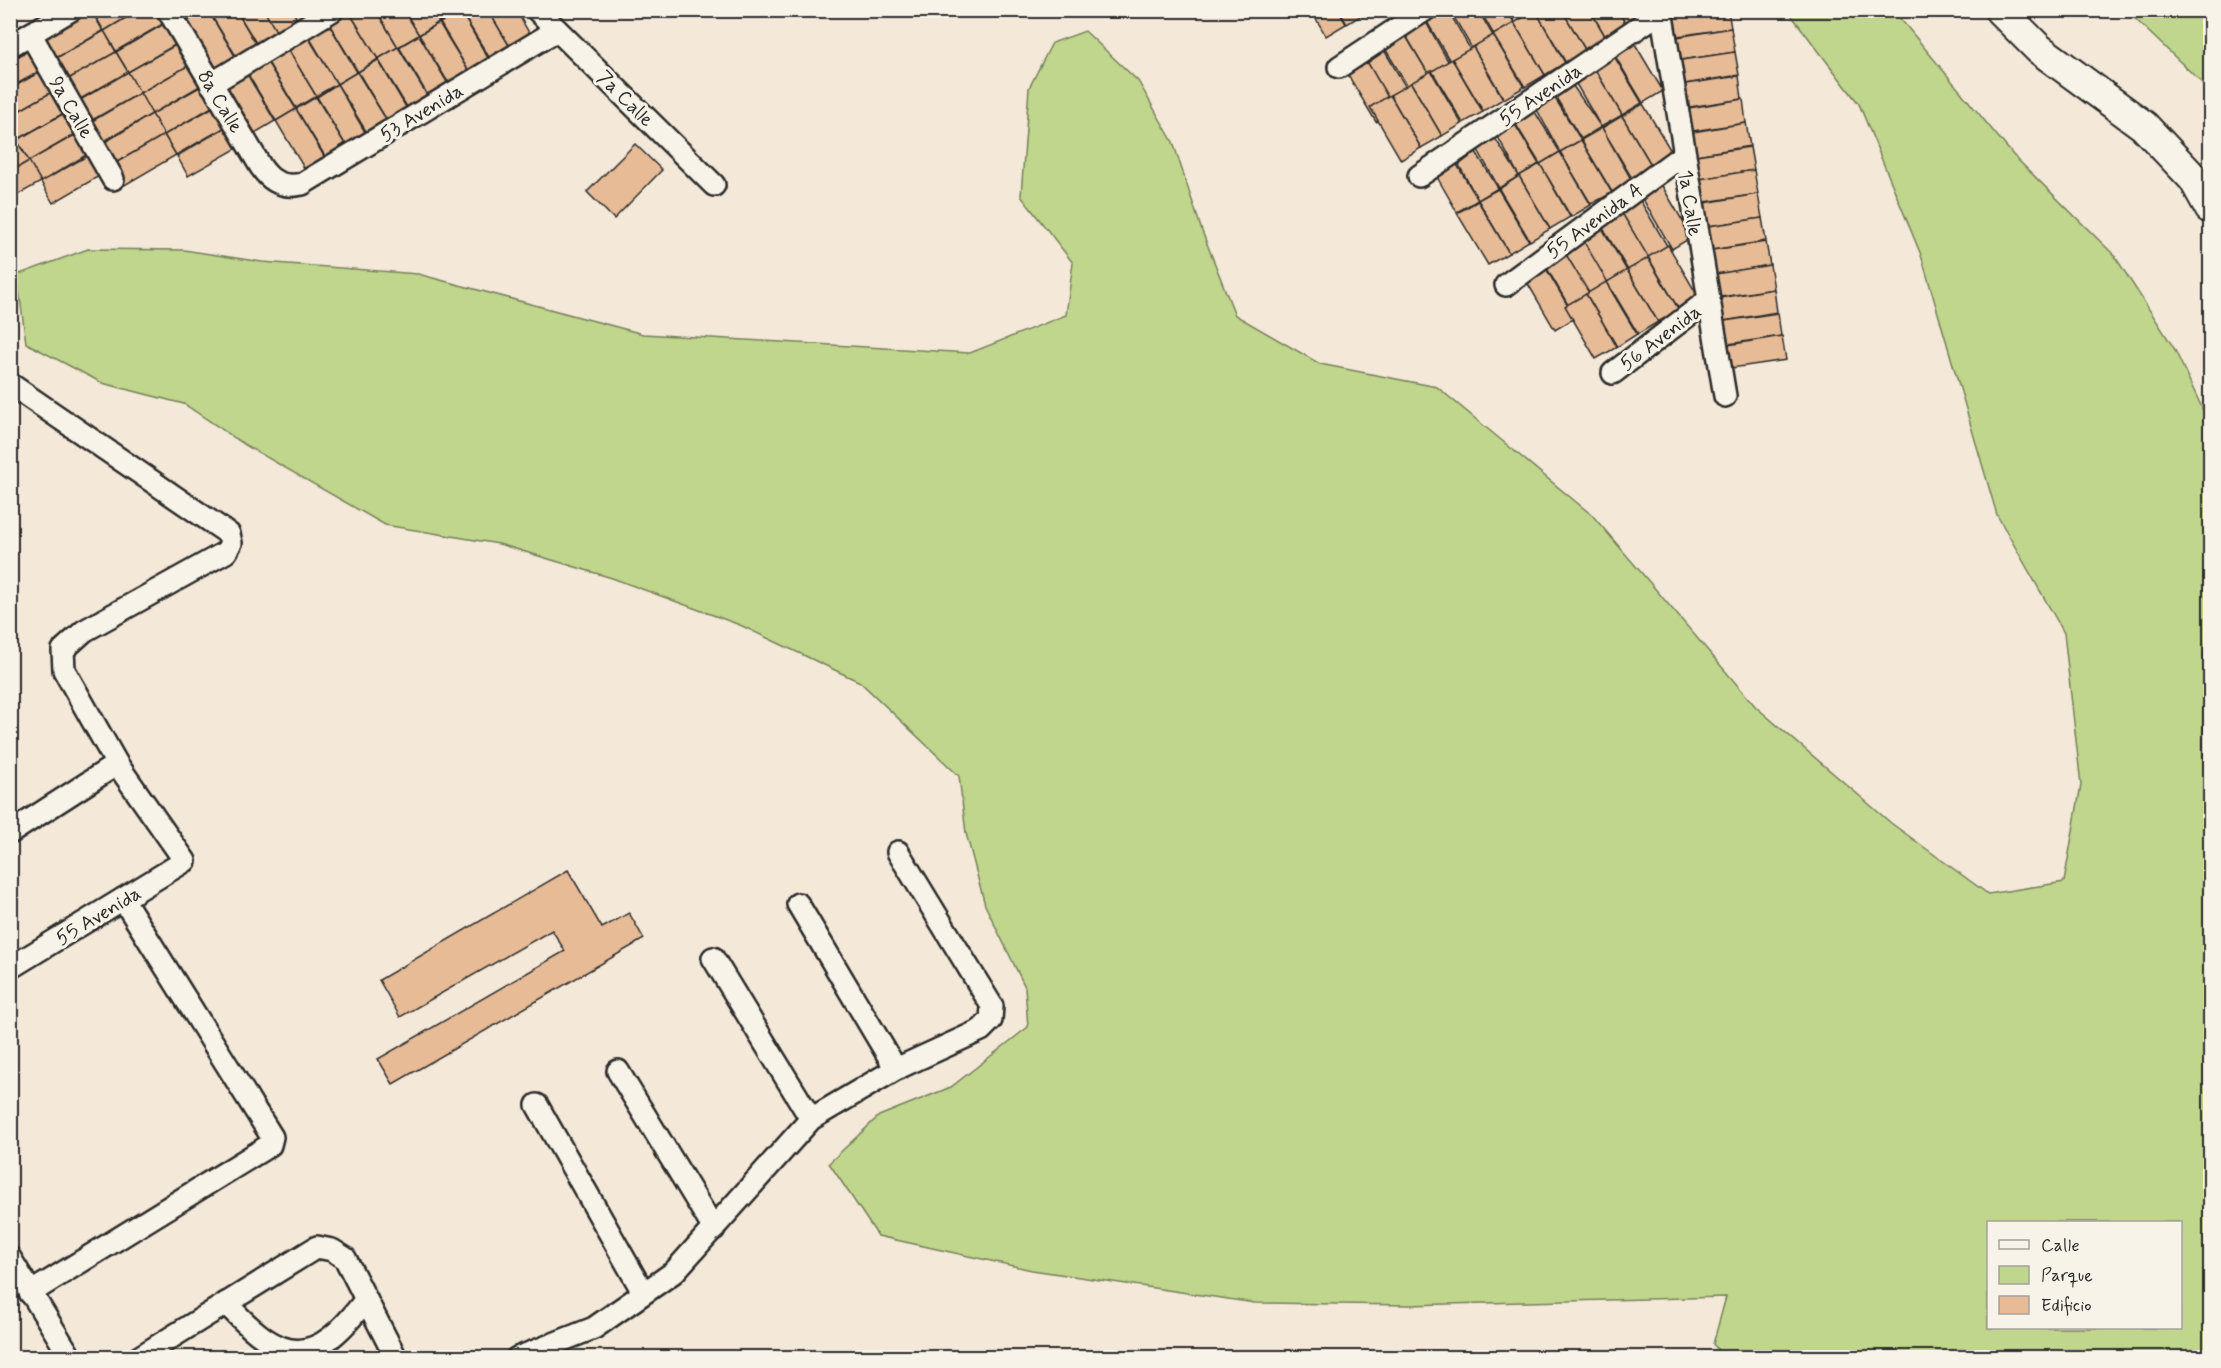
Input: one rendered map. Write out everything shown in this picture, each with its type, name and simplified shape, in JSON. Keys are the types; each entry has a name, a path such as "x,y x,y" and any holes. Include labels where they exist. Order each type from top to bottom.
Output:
{"main road":[{"path":"2000,10 2039,49 2144,126 2194,179 2211,208"}],"street":[{"path":"10,46 71,10"},
{"name":"8a Calle","path":"168,10 261,167 269,178 282,184"},
{"path":"211,84 333,10"},
{"name":"7a Calle","path":"537,10 714,185"},
{"path":"1339,67 1425,10"},
{"name":"1a Calle","path":"1661,11 1707,301 1725,396"},
{"name":"55 Avenida","path":"1419,176 1661,11"},
{"name":"53 Avenida","path":"282,184 302,184 557,30"},
{"name":"9a Calle","path":"31,35 113,179"},
{"name":"55 Avenida A","path":"1506,285 1683,155"},
{"name":"56 Avenida","path":"1613,373 1707,301"},
{"path":"10,384 229,534 231,543 226,552 84,631 63,650 64,670 117,764 10,833"},
{"name":"55 Avenida","path":"10,968 185,861 117,764"},
{"path":"517,1358 594,1328 674,1272 811,1119 896,1069 981,1030 991,1020 993,1006 898,852"},
{"path":"30,1293 270,1145 272,1137 123,899"},
{"path":"798,904 896,1069"},
{"path":"713,958 811,1119"},
{"path":"618,1071 714,1229"},
{"path":"537,1105 643,1292"},
{"path":"138,1358 317,1247 332,1250 345,1258 396,1358"},
{"path":"10,1258 71,1358"},
{"path":"226,1303 251,1332 272,1345 291,1352 311,1351 330,1341 346,1327 366,1299"}],"green space":[{"path":"1788,11 1894,11 2013,155 2114,255 2174,348 2210,425 2210,620 2204,653 2203,752 2210,853 2210,1357 1724,1357 1713,1344 1726,1297 1409,1305 1255,1303 1032,1270 878,1236 829,1163 879,1116 951,1087 1028,1027 1025,987 985,905 966,833 959,776 860,682 740,625 612,578 499,544 385,525 247,446 184,404 102,383 26,343 17,275 88,249 184,250 262,262 418,274 643,334 970,353 1066,315 1073,263 1021,196 1029,88 1052,43 1085,31 1138,81 1173,142 1202,231 1235,315 1320,364 1437,387 1593,516 1756,707 1891,823 1988,894 2064,882 2081,785 2064,633 1997,515 1921,255 1859,104"},
{"path":"2127,11 2210,11 2210,97 2201,82"}],"building":[{"path":"91,10 103,31 51,61 39,40"},
{"path":"92,10 139,10 104,31"},
{"path":"139,10 162,10 168,21 116,51 104,31"},
{"path":"181,10 203,10 187,20"},
{"path":"204,10 208,10 238,61 218,73 187,21"},
{"path":"208,10 236,10 259,49 239,61"},
{"path":"236,10 264,10 279,36 259,48"},
{"path":"264,10 292,10 300,24 279,36"},
{"path":"292,10 320,10 300,24"},
{"path":"341,10 348,10 378,59 358,72 326,19"},
{"path":"348,10 376,10 398,47 378,59"},
{"path":"376,10 404,10 419,35 398,47"},
{"path":"404,10 432,10 439,22 419,35"},
{"path":"432,10 459,10 440,22"},
{"path":"460,10 488,10 512,50 492,62"},
{"path":"460,10 491,63 471,75 440,23"},
{"path":"488,10 516,10 532,38 512,50"},
{"path":"1311,10 1338,10 1346,24 1326,36"},
{"path":"1339,10 1366,10 1367,12 1347,24"},
{"path":"1431,10 1448,10 1474,56 1454,68 1423,15"},
{"path":"1450,10 1478,10 1498,44 1477,57"},
{"path":"1480,10 1507,10 1518,30 1498,42"},
{"path":"1508,10 1535,10 1540,19 1520,31"},
{"path":"1535,10 1562,10 1586,51 1566,63"},
{"path":"1535,10 1565,63 1545,75 1514,23"},
{"path":"1562,10 1590,10 1607,39 1586,51"},
{"path":"1590,10 1618,10 1627,27 1607,39"},
{"path":"1618,10 1646,10 1627,26"},
{"path":"1689,10 1728,10 1731,28 1671,37 1667,14"},
{"path":"1423,17 1453,70 1433,82 1402,29"},
{"path":"326,19 357,72 337,84 306,32"},
{"path":"169,21 180,42 128,72 116,52"},
{"path":"439,23 471,75 451,87 419,35"},
{"path":"1514,23 1545,75 1525,87 1493,35"},
{"path":"1731,28 1735,52 1675,61 1671,38"},
{"path":"104,31 116,52 63,82 51,61"},
{"path":"305,32 337,84 316,96 285,44"},
{"path":"1404,33 1435,85 1414,97 1383,45"},
{"path":"419,35 450,87 430,99 399,47"},
{"path":"1493,35 1524,87 1504,99 1473,47"},
{"path":"1632,39 1663,91 1643,103 1612,51"},
{"path":"181,42 193,63 140,93 128,72"},
{"path":"1380,43 1411,96 1390,108 1359,56"},
{"path":"285,44 316,96 296,108 264,56"},
{"path":"398,47 430,100 410,112 378,59"},
{"path":"1473,47 1503,99 1483,111 1452,59"},
{"path":"33,48 45,68 10,88 10,61"},
{"path":"1611,51 1642,103 1622,115 1591,63"},
{"path":"116,52 128,72 75,102 63,82"},
{"path":"1735,52 1739,75 1679,85 1675,61"},
{"path":"264,57 296,109 276,121 244,68"},
{"path":"1365,58 1396,111 1376,122 1345,70"},
{"path":"1452,59 1483,112 1463,123 1432,71"},
{"path":"378,60 409,112 389,124 358,72"},
{"path":"193,63 205,83 152,114 140,93"},
{"path":"1591,63 1622,115 1601,127 1575,82"},
{"path":"45,69 57,89 10,116 10,89"},
{"path":"244,69 275,121 255,133 224,81"},
{"path":"1431,71 1462,124 1442,136 1411,83"},
{"path":"128,72 140,93 87,123 75,103"},
{"path":"357,72 389,124 369,136 337,84"},
{"path":"1739,76 1742,99 1683,108 1679,85"},
{"path":"1411,83 1442,136 1421,148 1390,95"},
{"path":"1571,83 1601,127 1581,139 1555,96"},
{"path":"205,84 217,104 164,135 152,114"},
{"path":"337,84 368,137 348,149 317,97"},
{"path":"57,89 69,110 17,140 10,129 10,116"},
{"path":"140,93 152,114 99,144 87,124"},
{"path":"1390,95 1421,148 1401,160 1370,107"},
{"path":"1553,95 1581,140 1560,152 1536,108"},
{"path":"316,97 348,149 328,161 296,109"},
{"path":"1743,99 1746,123 1686,132 1683,109"},
{"path":"1643,104 1674,156 1653,168 1622,116"},
{"path":"217,105 229,125 176,155 164,135"},
{"path":"296,109 327,161 307,173 276,121"},
{"path":"1533,109 1560,152 1540,164 1515,123"},
{"path":"70,110 81,131 29,161 17,140"},
{"path":"152,114 164,135 112,165 100,145"},
{"path":"1622,116 1653,168 1633,180 1602,128"},
{"path":"1514,123 1539,164 1519,176 1497,135"},
{"path":"1746,123 1750,146 1690,156 1687,133"},
{"path":"229,125 241,146 188,176 177,156"},
{"path":"1602,128 1632,181 1612,192 1581,140"},
{"path":"82,131 93,151 41,182 29,161"},
{"path":"164,135 176,155 123,186 112,165"},
{"path":"1495,138 1519,176 1499,188 1478,150"},
{"path":"1581,140 1612,193 1591,204 1560,152"},
{"path":"17,141 29,161 10,172 10,144"},
{"path":"635,144 662,170 614,219 587,192"},
{"path":"1750,147 1754,170 1694,180 1690,156"},
{"path":"94,152 106,172 53,203 41,182"},
{"path":"1476,152 1498,188 1478,200 1459,165"},
{"path":"1560,152 1591,205 1571,217 1540,164"},
{"path":"29,161 41,182 10,199 10,172"},
{"path":"1456,163 1478,200 1457,212 1437,177"},
{"path":"1540,164 1570,217 1550,229 1519,176"},
{"path":"1754,170 1758,194 1698,203 1694,180"},
{"path":"1519,176 1550,229 1530,241 1499,189"},
{"path":"1661,184 1692,237 1672,249 1641,196"},
{"path":"1498,189 1529,241 1509,253 1478,200"},
{"path":"1758,194 1762,218 1702,227 1698,204"},
{"path":"1638,197 1669,249 1649,261 1618,209"},
{"path":"1478,201 1509,253 1488,265 1457,213"},
{"path":"1622,213 1653,265 1632,277 1601,225"},
{"path":"1762,218 1766,241 1706,251 1702,227"},
{"path":"1602,228 1633,281 1612,293 1581,240"},
{"path":"1583,240 1614,293 1594,305 1563,252"},
{"path":"1766,242 1770,265 1710,275 1706,251"},
{"path":"1668,245 1699,298 1679,310 1648,257"},
{"path":"1564,251 1595,303 1574,315 1544,263"},
{"path":"1648,258 1679,310 1658,322 1627,270"},
{"path":"1544,265 1575,318 1555,330 1524,277"},
{"path":"1770,265 1774,289 1714,298 1710,275"},
{"path":"1627,270 1658,322 1638,334 1607,282"},
{"path":"1606,282 1637,334 1617,347 1586,294"},
{"path":"1774,289 1777,312 1718,322 1714,299"},
{"path":"1586,294 1617,347 1596,359 1565,306"},
{"path":"1778,313 1781,336 1722,345 1718,322"},
{"path":"1782,336 1786,360 1725,369 1722,346"},
{"path":"568,870 602,928 629,913 644,939 393,1084 378,1059 565,951 552,930 400,1017 379,980"}]}
